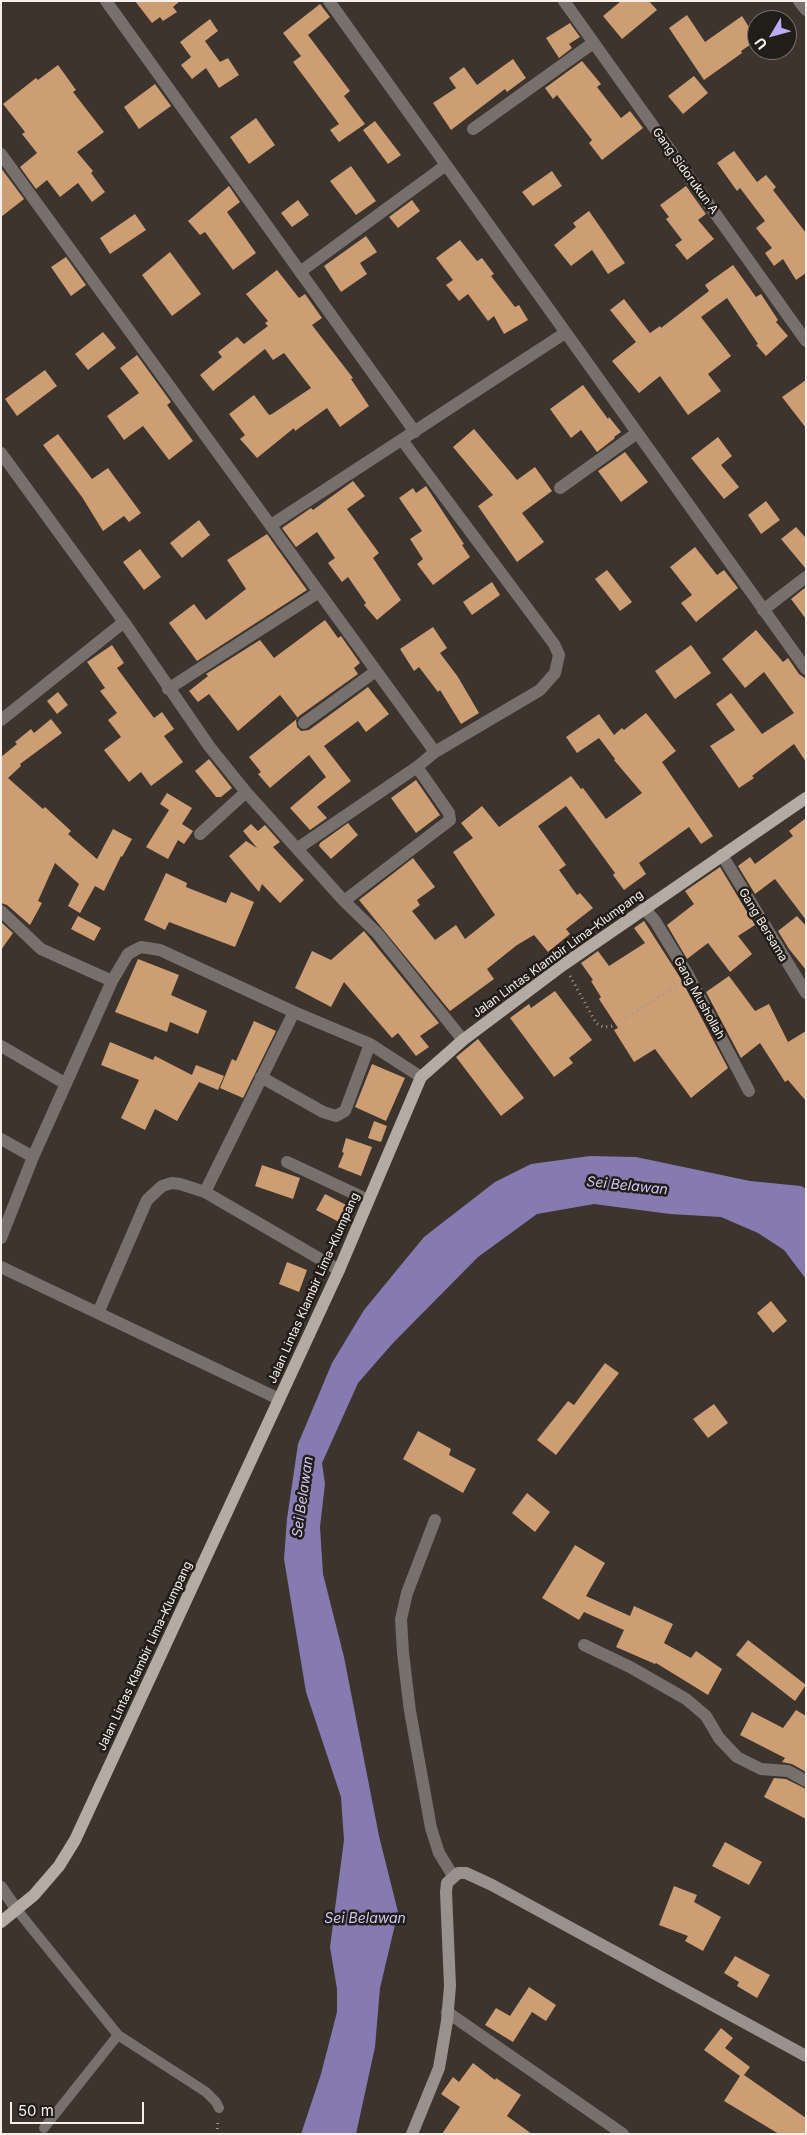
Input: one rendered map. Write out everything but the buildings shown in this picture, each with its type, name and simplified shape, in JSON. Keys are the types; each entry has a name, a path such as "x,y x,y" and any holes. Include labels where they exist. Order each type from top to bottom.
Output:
{"main road":[{"name":"Jalan Lintas Klambir Lima–Klumpang","path":"1,1922 34,1895 59,1866 75,1840 339,1270 421,1077 463,1040 563,965 806,798"}],"street":[{"path":"106,1 415,432"},
{"path":"329,1 806,669"},
{"name":"Gang Sidorukun A","path":"564,1 806,341"},
{"path":"799,1 806,10"},
{"path":"473,129 593,43"},
{"path":"1,154 435,752"},
{"path":"300,272 446,165"},
{"path":"271,525 565,333"},
{"path":"560,488 637,433"},
{"path":"298,848 417,767 435,752 540,690 554,673 559,655 554,644 402,440"},
{"path":"1,453 124,622 168,689 209,746 246,792 344,901 377,933 463,1040"},
{"path":"763,610 806,577"},
{"path":"168,689 319,592"},
{"path":"1,720 124,622"},
{"path":"304,723 376,671"},
{"path":"344,901 450,820 449,813 417,767"},
{"path":"200,834 246,792"},
{"name":"Gang Bersama","path":"722,855 806,993"},
{"name":"Gang Mushollah","path":"644,908 655,921 690,978 749,1091"},
{"path":"1,911 41,949 112,982"},
{"path":"1,1238 33,1157 112,982 128,954 141,947 160,950 294,1012 370,1044 421,1077"},
{"path":"205,1192 294,1012"},
{"path":"261,1077 322,1112 336,1116 345,1111 370,1044"},
{"path":"1,1046 66,1084"},
{"path":"1,1139 33,1157"},
{"path":"287,1162 368,1200"},
{"path":"98,1313 147,1200 162,1186 172,1183 205,1192 339,1270"},
{"path":"1,1266 279,1399"},
{"path":"435,1520 407,1593 402,1619 403,1653 410,1711 431,1828 439,1853 453,1876"},
{"path":"584,1645 630,1667 686,1699 706,1716 719,1738 737,1757 760,1769 788,1771 806,1781"},
{"path":"412,2134 439,2068 448,2012 449,1951 446,1892 447,1883 458,1873 466,1873 492,1885 806,2056"},
{"path":"1,1887 17,1910"},
{"path":"448,2012 623,2134"}],"lane":[{"path":"17,1910 118,2035 206,2092 219,2108"},
{"path":"44,2128 118,2035"}],"path":[{"path":"563,965 596,1023 603,1027 612,1026 690,978"}],"water":[{"name":"Sei Belawan","path":"590,1156 636,1157 750,1181 801,1186 806,1189 806,1279 784,1250 758,1233 721,1217 670,1214 594,1204 537,1214 478,1257 393,1343 358,1383 322,1463 325,1484 320,1527 323,1574 344,1657 379,1836 398,1912 380,1988 375,2047 356,2134 301,2134 321,2074 337,2012 337,1989 330,1947 344,1840 341,1797 306,1692 284,1559 287,1519 298,1444 332,1363 364,1310 424,1237 495,1182 531,1164"}]}
